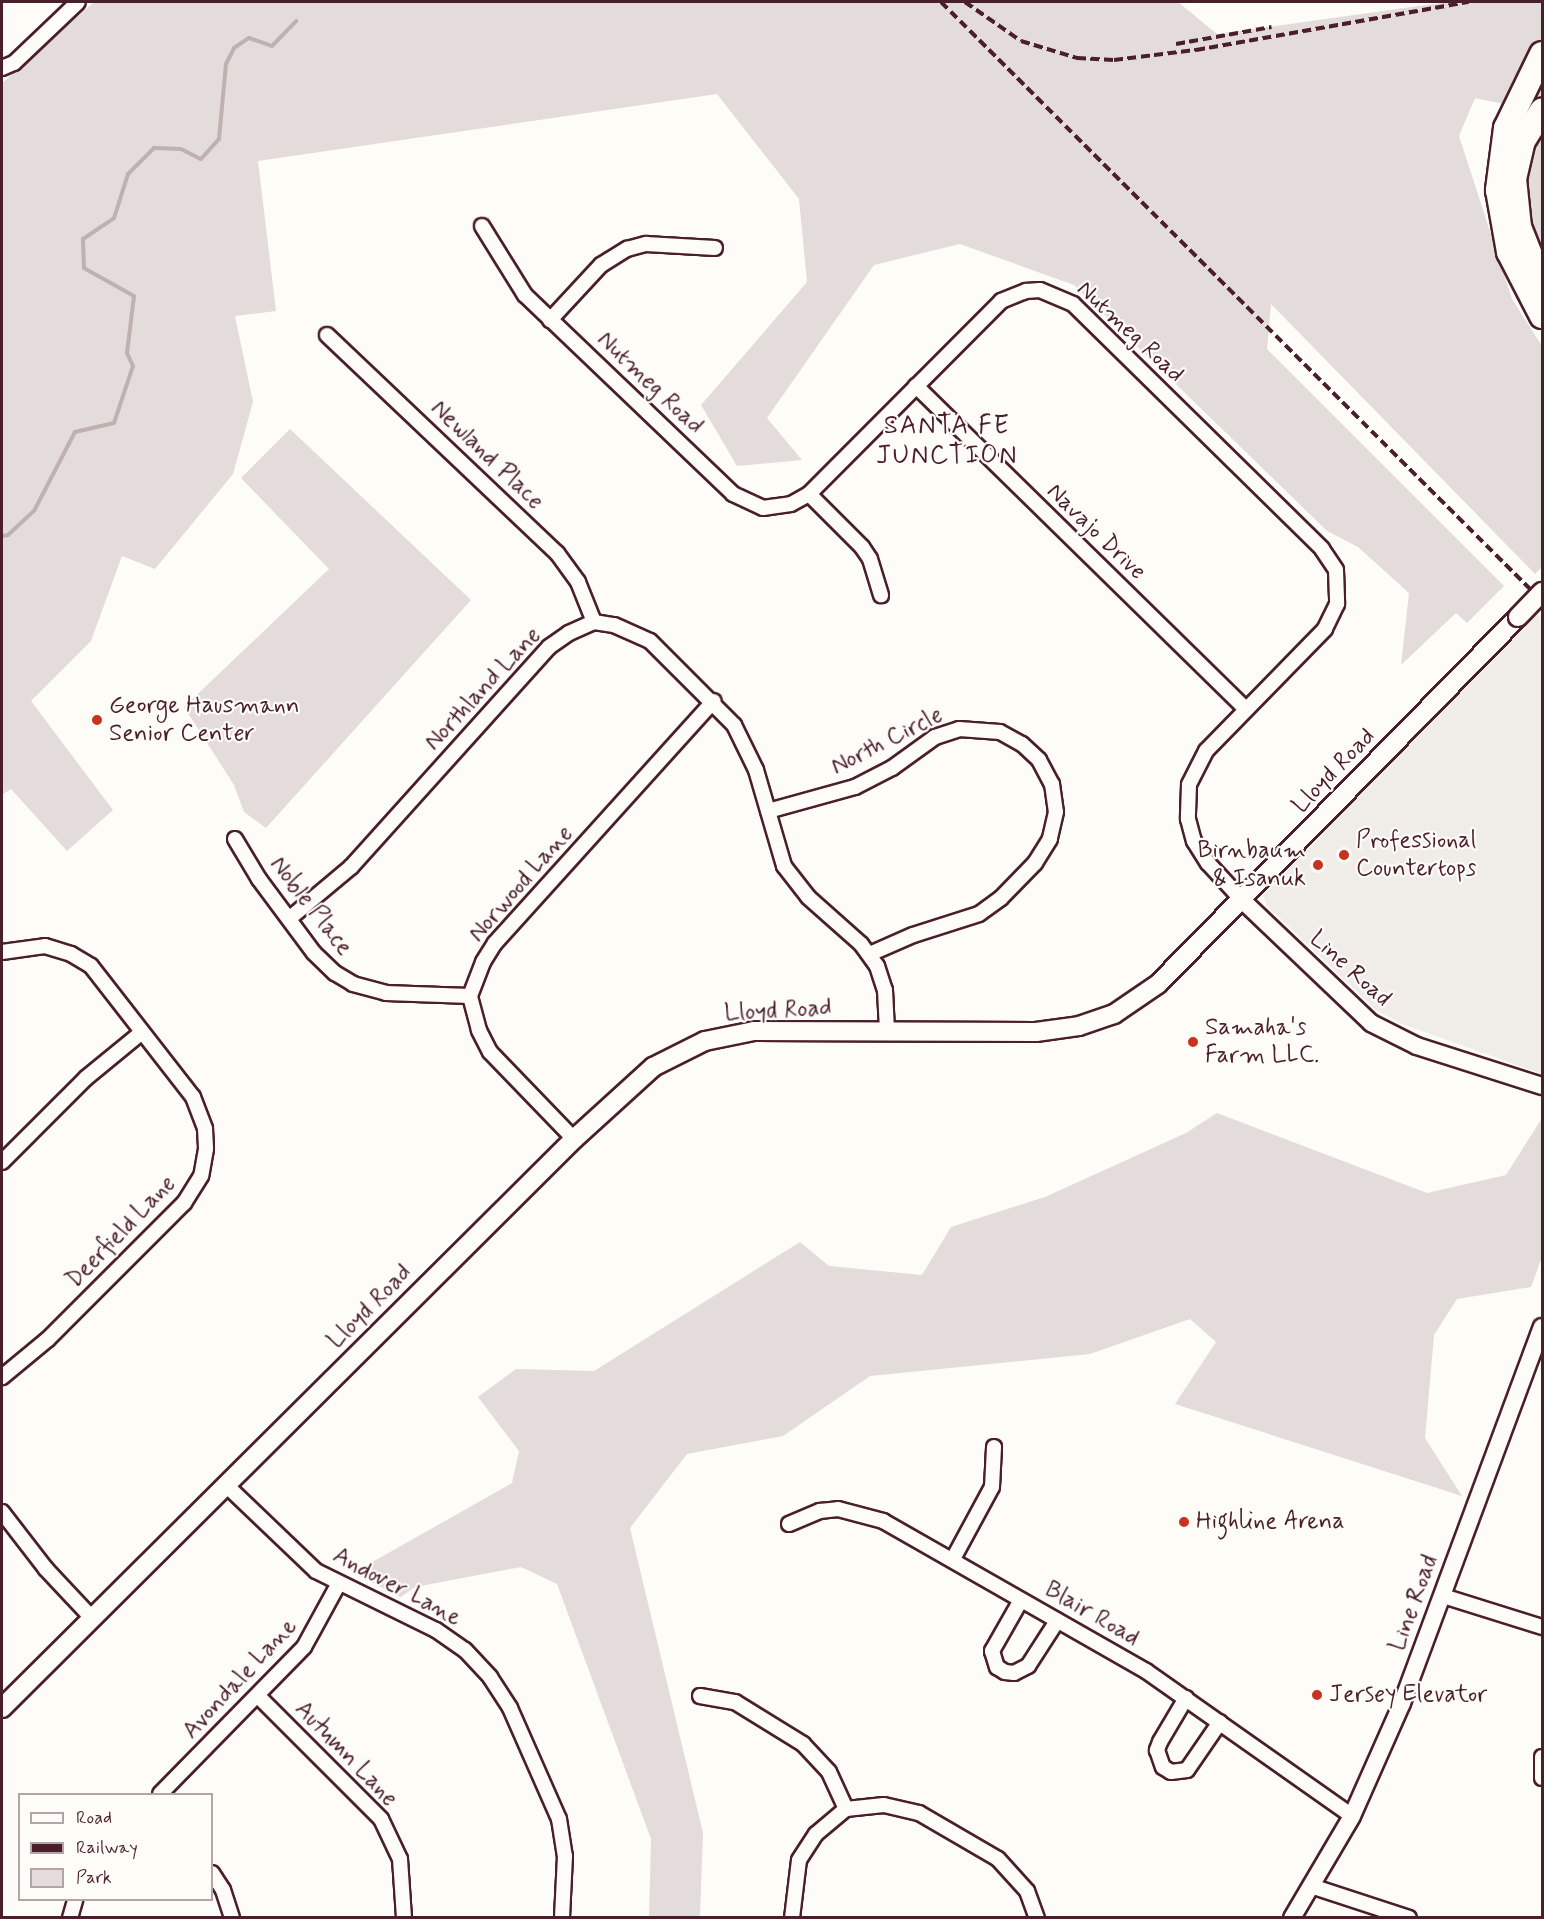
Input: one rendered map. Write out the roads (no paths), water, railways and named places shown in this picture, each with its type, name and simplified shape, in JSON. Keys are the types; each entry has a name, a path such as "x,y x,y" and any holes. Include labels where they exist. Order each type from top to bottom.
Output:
{"highway":[{"path":"1542,54 1506,128 1498,183 1501,220 1509,252 1542,316"},
{"path":"1542,111 1523,141 1514,187 1521,235 1542,284"}],"main road":[{"name":"Lloyd Road","path":"2,1708 574,1139 653,1067 705,1041 754,1031 1036,1032 1097,1021 1130,1005 1158,984 1242,900 1542,592"}],"street":[{"path":"2,68 14,63 78,2"},
{"name":"Nutmeg Road","path":"482,226 525,295 742,501 763,508 779,508 809,494 996,305 1013,294 1040,290 1073,304 1322,549 1336,570 1339,590 1333,617 1197,764 1187,803 1190,828 1198,849 1242,900"},
{"path":"550,320 602,265 627,249 646,244 714,248"},
{"name":"Newland Place","path":"327,335 557,553 578,582 594,622"},
{"name":"Navajo Drive","path":"916,386 1246,710"},
{"path":"809,494 862,547 870,559 881,595"},
{"path":"594,622 638,633 714,701 748,748 768,811 776,850 793,880 870,954 885,990 887,1031"},
{"name":"Northland Lane","path":"290,918 351,867 549,647 568,633 594,622"},
{"name":"Norwood Lane","path":"470,996 483,962 495,943 714,701"},
{"name":"North Circle","path":"768,811 855,787 892,768 935,737 959,729 1000,732 1022,744 1039,760 1052,784 1056,812 1050,839 1035,863 979,914 913,934 870,954"},
{"name":"Noble Place","path":"235,839 259,879 325,964 353,984 386,993 470,996"},
{"name":"Line Road","path":"1242,900 1353,1009 1390,1035 1542,1086"},
{"name":"Deerfield Lane","path":"2,952 45,946 80,958 102,978 201,1113 206,1149 201,1176 184,1203 48,1339 2,1377"},
{"path":"470,996 479,1030 490,1052 574,1139"},
{"path":"2,1162 86,1078 142,1032"},
{"name":"Line Road","path":"1292,1917 1352,1816 1402,1703 1542,1327"},
{"path":"953,1559 992,1487 994,1447"},
{"name":"Andover Lane","path":"226,1485 296,1554 338,1585 452,1640 478,1663 501,1692 559,1819 565,1856 562,1917"},
{"name":"Blair Road","path":"789,1524 820,1511 850,1510 883,1521 953,1559 1186,1698 1352,1816"},
{"path":"2,1512 46,1569 92,1618"},
{"name":"Avondale Lane","path":"161,1793 304,1647 338,1585"},
{"path":"1443,1596 1542,1628"},
{"path":"1021,1600 992,1651 997,1667 1005,1672 1014,1673 1028,1666 1057,1621"},
{"name":"Autumn Lane","path":"258,1696 381,1819 400,1858 404,1917"},
{"path":"700,1696 735,1702 803,1743 829,1772 846,1809"},
{"path":"1186,1698 1157,1750 1163,1767 1178,1773 1187,1770 1220,1722"},
{"path":"1542,1757 1542,1778"},
{"path":"792,1917 799,1860 816,1834 846,1809 884,1805 919,1813 1009,1868 1027,1891 1037,1917"},
{"path":"213,1875 223,1890 232,1917"},
{"path":"1311,1886 1409,1917"},
{"path":"70,1917 74,1901"}],"waterway":[{"path":"2,536 8,535 34,511 75,432 114,423 133,366 127,353 134,296 84,268 83,239 114,218 128,174 154,148 181,149 201,159 219,139 226,64 234,48 249,38 272,46 296,21"}],"railway":[{"path":"941,2 1542,601"},
{"path":"965,2 1021,41 1077,58 1114,60 1196,50 1469,2"},
{"path":"1176,44 1271,27"}],"place":[{"name":"George Hausmann Senior Center","path":"97,720"},
{"name":"Professional Countertops","path":"1344,855"},
{"name":"Birnbaum & Isanuk","path":"1318,865"},
{"name":"Samaha's Farm LLC.","path":"1193,1042"},
{"name":"Highline Arena","path":"1184,1522"},
{"name":"Jersey Elevator","path":"1317,1695"}],"district":[{"name":"SANTA FE JUNCTION","path":"947,442"}]}
